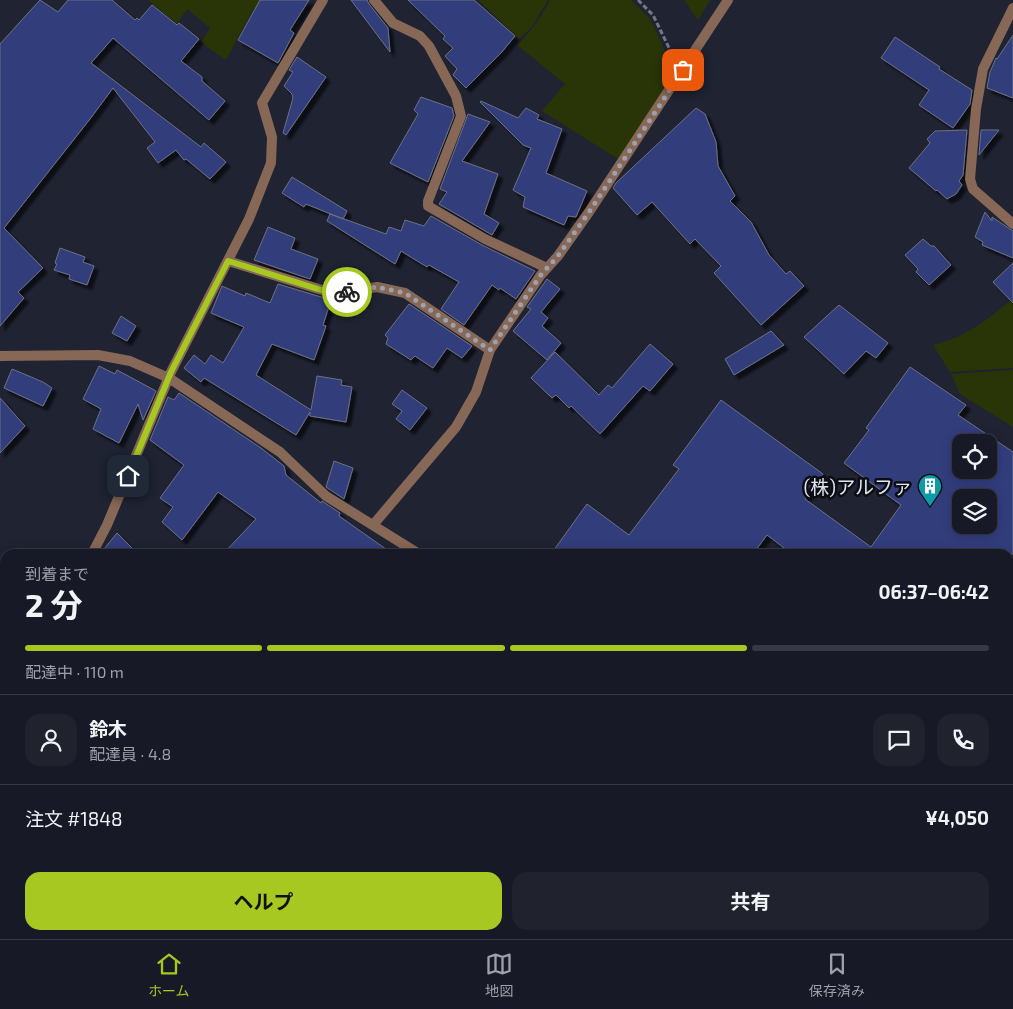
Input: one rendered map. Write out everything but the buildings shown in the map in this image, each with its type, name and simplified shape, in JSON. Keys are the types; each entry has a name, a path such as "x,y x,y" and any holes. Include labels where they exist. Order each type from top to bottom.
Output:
{"street":[{"path":"95,549 107,525 169,378 249,219 271,163 272,137 262,103 323,0"},
{"path":"374,0 393,23 420,36 429,46 456,96 460,111 461,116 458,127 442,164 428,201 428,206 485,239 547,268"},
{"path":"373,525 456,427 476,392 490,350 540,276 589,212 728,0"},
{"path":"1013,8 983,69 976,109 970,179 973,189 1013,224"},
{"path":"228,261 334,294 377,287 405,293 490,350"},
{"path":"0,356 98,356 130,361 169,378 280,452 326,496 373,525 406,549"}],"path":[{"path":"638,0 653,15 677,64 683,70"}],"green space":[{"path":"148,0 269,0 261,11 254,8 226,60 201,43 210,28 187,9 177,24"},
{"path":"478,0 548,0 532,27 519,39"},
{"path":"550,0 631,0 651,20 662,44 674,75 618,159 542,111 565,84 517,45 527,35"},
{"path":"684,0 710,0 698,20"},
{"path":"1013,298 1013,368 950,372 933,345 966,333"},
{"path":"1013,370 1013,427 960,394 951,374"}],"way so far":[{"path":"347,292 377,287 405,293 490,350 540,276 558,256 589,212 683,70"}],"place":[{"name":"(株)アルファ","path":"930,507"}],"route":[{"path":"128,476 171,372 228,261 289,278 297,283 334,294 347,292"}]}
